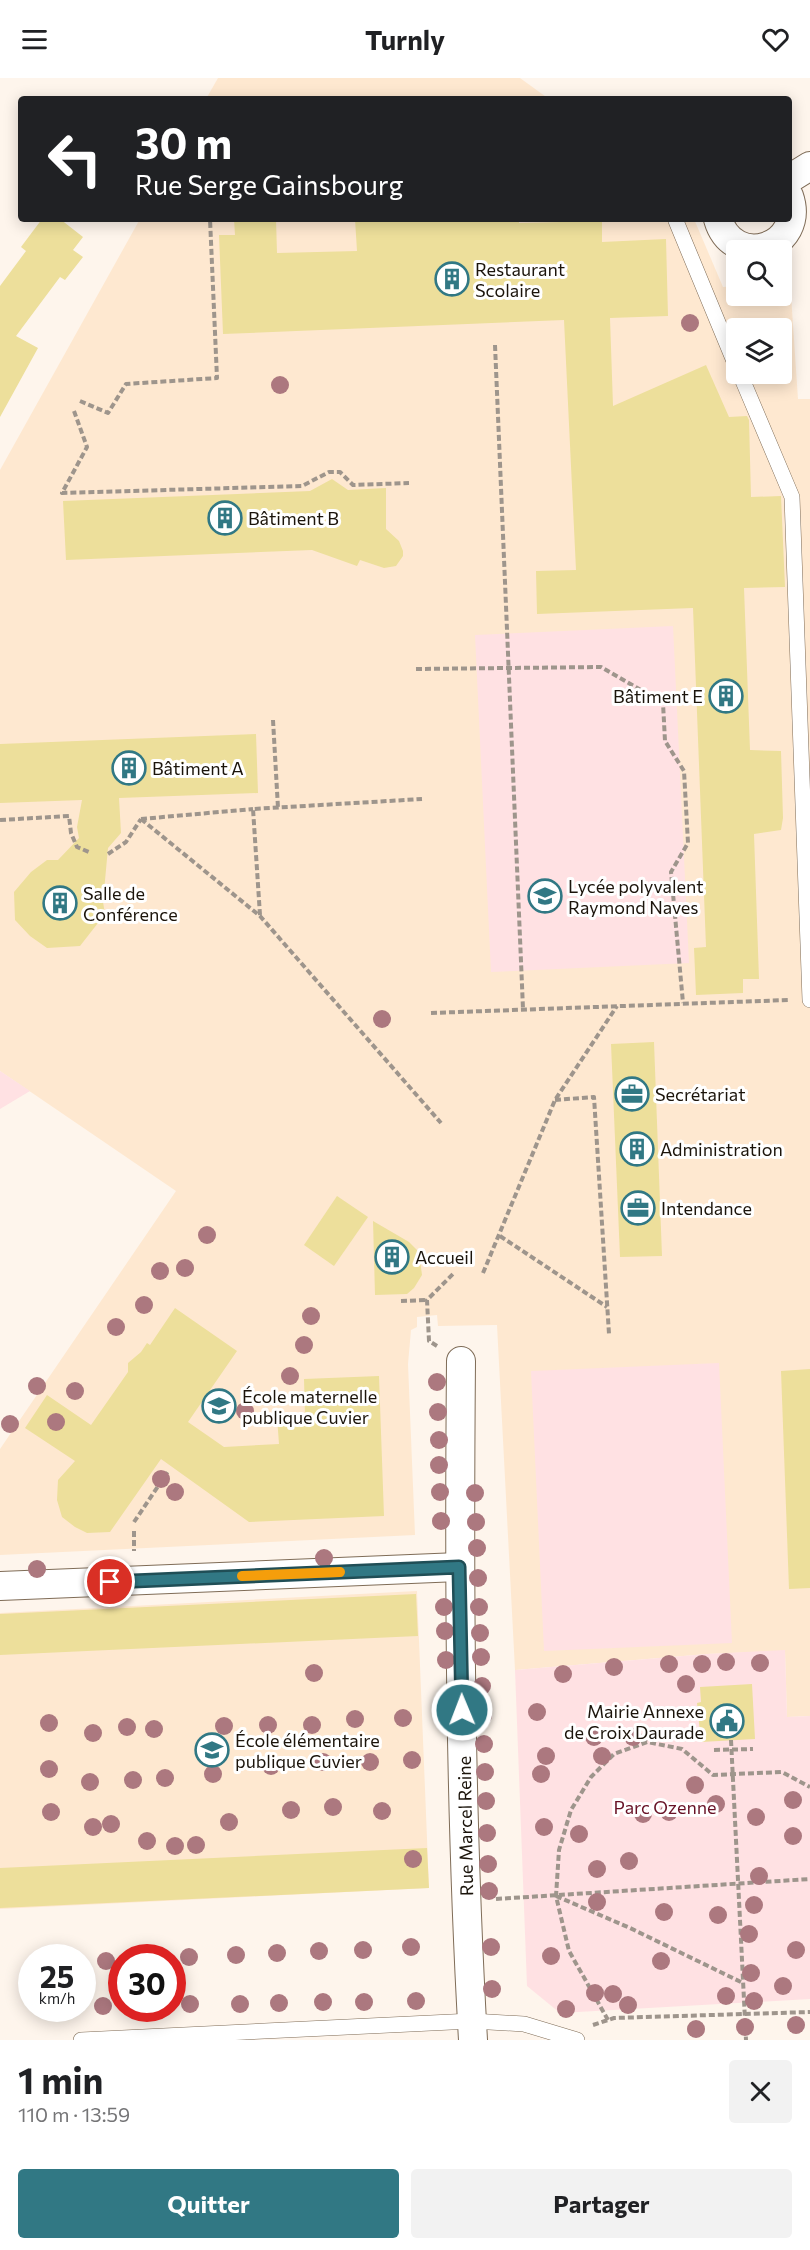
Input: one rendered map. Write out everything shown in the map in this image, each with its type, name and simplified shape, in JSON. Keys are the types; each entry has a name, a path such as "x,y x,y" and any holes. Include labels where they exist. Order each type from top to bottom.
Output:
{"street":[{"path":"792,176 810,166"},
{"path":"719,222 725,234 737,245 753,249 769,246 783,236 791,222"},
{"name":"Rue Marcel Reine","path":"461,1361 459,1567 466,1902 472,2031"},
{"path":"0,1586 459,1567"}],"lane":[{"path":"676,222 726,342"},
{"path":"744,384 792,497 810,1000"},
{"path":"81,2040 472,2031 524,2024 577,2040"}],"path":[{"path":"80,401 108,413 126,384 217,378 210,222"},
{"path":"495,345 523,1009"},
{"path":"74,411 87,447 62,494 302,486 329,472 340,472 353,485 409,483"},
{"path":"416,669 601,667 663,703 665,741 684,771 688,843 671,872 683,1003"},
{"path":"273,720 278,808"},
{"path":"141,819 253,809 422,799"},
{"path":"253,809 260,916"},
{"path":"0,820 69,816 71,833 77,847 89,852"},
{"path":"108,854 126,842 141,819"},
{"path":"141,819 260,916 441,1123"},
{"path":"431,1013 810,1000"},
{"path":"483,1273 555,1100 617,1006"},
{"path":"555,1100 594,1097 609,1334"},
{"path":"500,1236 607,1307"},
{"path":"401,1301 427,1300 454,1273"},
{"path":"427,1300 428,1316"},
{"path":"134,1521 170,1470"},
{"path":"134,1531 135,1548"},
{"path":"730,1740 746,2040"},
{"path":"608,2020 569,1951 556,1896 559,1850 571,1810 591,1777 614,1754 647,1742 682,1749 713,1775 782,1772 810,1787"},
{"path":"714,1750 753,1749"},
{"path":"466,1902 810,1879"},
{"path":"556,1896 630,1928 743,1983"},
{"path":"562,2034 614,2018 810,2012"}],"shaded area":[{"path":"218,78 520,78 545,96 208,96"},
{"path":"138,222 695,222 723,287 726,287 726,306 792,306 798,399 810,399 810,1716 787,1717 785,1651 707,1654 515,1670 497,1325 438,1326 437,1315 417,1317 417,1327 411,1330 408,1364 415,1535 0,1555 0,1449 176,1191 0,1071 0,470"},
{"name":"École élémentaire publique Cuvier","path":"417,1591 429,1888 0,1909 0,1613"}],"green space":[{"path":"673,626 689,963 491,972 475,635"},
{"path":"0,1071 30,1091 0,1109"},
{"path":"719,1363 732,1643 544,1651 531,1371"},
{"name":"Parc Ozenne","path":"785,1650 787,1717 810,1716 810,1999 560,2013 527,1986 515,1670"}],"building":[{"path":"40,222 64,222 83,237 73,250 83,257 65,280 60,277 16,336 38,348 0,417 0,286 26,251 21,247"},
{"path":"234,222 276,222 277,253 357,251 355,222 602,222 602,242 666,239 668,316 610,318 613,406 706,365 729,417 747,416 749,420 751,497 781,496 785,587 744,588 750,750 781,751 783,818 781,830 754,834 759,979 743,979 743,993 696,995 694,948 706,947 693,608 537,614 536,571 576,570 564,320 223,334 219,235 235,235"},
{"name":"Bâtiment B","path":"332,479 348,490 386,488 386,529 399,541 403,551 403,556 396,566 384,568 360,560 357,566 312,550 66,560 63,501 310,491"},
{"name":"Bâtiment A","path":"256,734 258,793 119,798 121,833 108,848 103,902 105,914 80,946 47,948 30,936 15,920 14,892 31,872 47,860 58,860 79,838 77,827 82,800 0,803 0,744"},
{"name":"Administration","path":"654,1042 662,1256 620,1257 611,1044"},
{"path":"337,1196 368,1217 334,1266 304,1245"},
{"path":"373,1221 409,1242 419,1252 422,1275 407,1294 375,1295"},
{"path":"175,1308 237,1351 188,1422 224,1447 279,1444 277,1417 305,1416 304,1379 379,1376 384,1516 249,1522 161,1459 110,1532 87,1533 62,1517 57,1500 58,1480 75,1461 25,1428 47,1395 91,1425 128,1372 128,1363 141,1352 147,1343 150,1345"},
{"path":"810,1369 810,1588 789,1589 781,1371"},
{"path":"416,1594 418,1636 0,1655 0,1614"},
{"name":"Mairie Annexe de Croix Daurade","path":"752,1684 755,1739 701,1742 697,1703 701,1702 700,1687"},
{"path":"427,1848 429,1888 0,1908 0,1868"}],"slow traffic":[{"path":"242,1576 340,1572"}],"place":[{"name":"Restaurant Scolaire","path":"452,279"},
{"name":"Bâtiment B","path":"225,518"},
{"name":"Bâtiment E","path":"726,696"},
{"name":"Bâtiment A","path":"129,768"},
{"name":"Lycée polyvalent Raymond Naves","path":"545,896"},
{"name":"Salle de Conférence","path":"60,903"},
{"name":"Secrétariat","path":"632,1094"},
{"name":"Administration","path":"637,1149"},
{"name":"Intendance","path":"638,1208"},
{"name":"Accueil","path":"392,1257"},
{"name":"École maternelle publique Cuvier","path":"219,1406"},
{"name":"Mairie Annexe de Croix Daurade","path":"727,1721"},
{"name":"École élémentaire publique Cuvier","path":"212,1750"}],"route":[{"path":"110,1582 459,1567 462,1710"}]}
